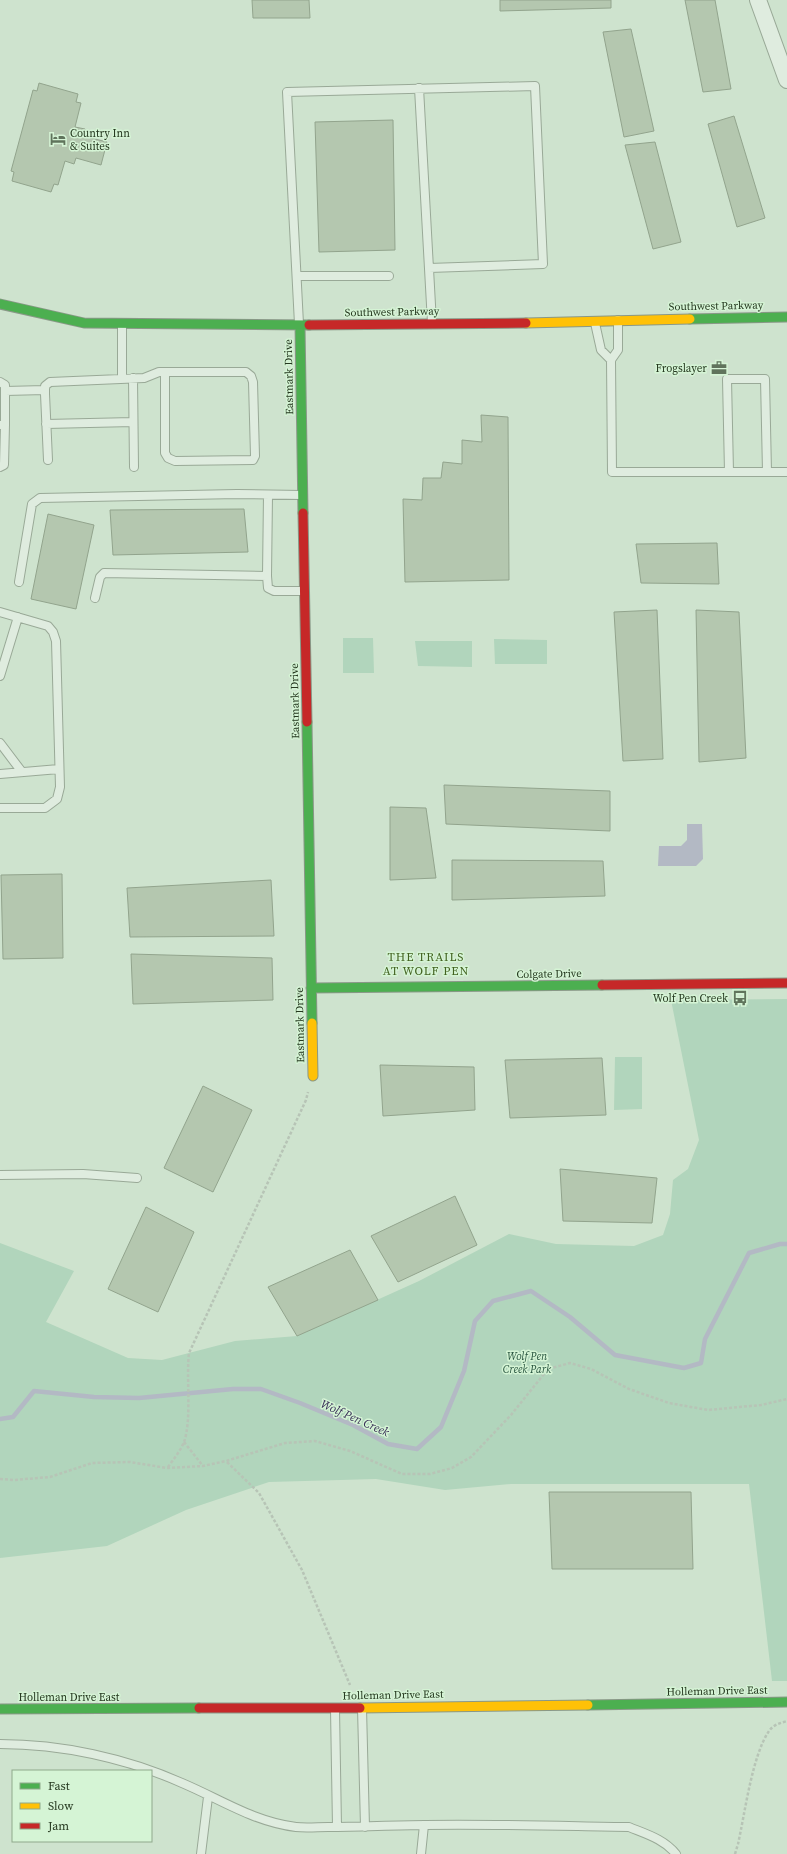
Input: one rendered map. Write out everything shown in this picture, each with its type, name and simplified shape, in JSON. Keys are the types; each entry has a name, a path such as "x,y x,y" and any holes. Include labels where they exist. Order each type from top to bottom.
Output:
{"street":[{"path":"758,0 787,80"},
{"name":"Southwest Parkway","path":"0,304 84,323 300,326 595,322 618,320 787,317"},
{"name":"Eastmark Drive","path":"300,326 313,1076"},
{"name":"Colgate Drive","path":"311,988 787,983"},
{"name":"Holleman Drive East","path":"0,1710 335,1708 362,1706 787,1702"}],"lane":[{"path":"300,326 287,92 535,86 543,264 429,268"},
{"path":"419,88 432,324"},
{"path":"297,276 389,276"},
{"path":"618,320 618,350 611,360 612,472 787,472"},
{"path":"595,322 601,350 611,360"},
{"path":"122,323 122,379"},
{"path":"48,460 45,386 50,382 144,378 159,372 165,372 246,372 252,376 253,382 255,456 253,460 175,461 168,458 165,453 165,372"},
{"path":"133,378 134,467"},
{"path":"729,472 726,379 765,379 767,472"},
{"path":"0,382 5,385 2,425 4,465 0,467"},
{"path":"5,391 45,390"},
{"path":"46,424 133,422"},
{"path":"19,582 32,504 40,498 268,495 303,496"},
{"path":"268,495 268,588 274,591 305,591"},
{"path":"95,598 100,577 104,573 267,576"},
{"path":"0,612 48,626 53,632 56,641 60,787 57,799 45,808 0,808"},
{"path":"0,676 18,617"},
{"path":"0,743 22,772"},
{"path":"0,774 59,769"},
{"path":"0,1175 83,1174 137,1178"},
{"path":"362,1706 365,1827"},
{"path":"335,1708 337,1827"},
{"path":"0,1744 38,1744 113,1760 148,1770"},
{"path":"152,1771 183,1783 240,1812 275,1823 297,1827 424,1825 629,1827 654,1837 672,1848 676,1854"},
{"path":"201,1854 208,1797"},
{"path":"421,1854 424,1825"}],"path":[{"path":"167,1468 184,1442 187,1419 186,1373 192,1343 306,1100 313,1076"},
{"path":"0,1479 14,1480 50,1477 92,1464 130,1462 167,1468 203,1466 226,1461 285,1443 315,1441 350,1451 402,1474 430,1474 452,1468 471,1457 511,1415 548,1369 570,1363 591,1369 629,1389 669,1403 708,1410 761,1405 787,1399"},
{"path":"184,1442 203,1466"},
{"path":"226,1461 259,1493 302,1570 350,1685"},
{"path":"734,1854 738,1844 758,1750 769,1730 777,1724 787,1722"}],"green space":[{"path":"343,638 373,638 374,673 343,673"},
{"path":"494,639 547,640 547,664 495,664"},
{"path":"415,641 472,641 472,667 418,666"},
{"name":"Wolf Pen Creek Park","path":"787,999 787,1681 772,1681 749,1484 511,1484 445,1490 376,1479 269,1482 186,1510 107,1546 0,1558 0,1243 74,1271 46,1322 128,1358 162,1360 235,1341 297,1336 419,1281 509,1234 556,1244 634,1246 663,1235 670,1214 673,1180 688,1169 699,1140 671,1000"},
{"path":"615,1057 642,1057 642,1109 614,1110"}],"shaded area":[{"path":"687,824 702,824 703,859 696,866 658,866 659,846 681,846 687,840"}],"building":[{"path":"252,0 309,0 310,18 253,18"},
{"path":"500,0 611,0 611,8 500,11"},
{"path":"685,0 715,0 731,89 703,92"},
{"path":"631,29 654,131 624,137 603,32"},
{"name":"Country Inn & Suites","path":"39,83 78,94 76,102 81,103 75,127 85,129 83,136 107,142 101,165 76,158 74,164 65,161 58,185 54,184 51,192 12,181 14,172 11,171 33,90 37,91"},
{"path":"734,116 765,218 737,227 708,124"},
{"path":"393,120 395,250 319,252 315,122"},
{"path":"655,142 681,242 653,249 625,145"},
{"path":"481,415 508,417 509,580 405,582 403,499 422,500 423,478 441,478 443,462 462,464 462,440 482,442"},
{"path":"244,509 248,552 113,555 110,510"},
{"path":"48,514 94,525 76,609 31,599"},
{"path":"717,543 719,584 641,583 636,544"},
{"path":"657,610 663,759 623,761 614,612"},
{"path":"696,610 739,612 746,758 699,762"},
{"path":"444,785 610,791 610,831 446,824"},
{"path":"390,807 426,808 436,878 390,880"},
{"path":"452,860 603,861 605,896 452,900"},
{"path":"62,874 63,958 3,959 1,875"},
{"path":"271,880 274,936 130,937 127,888"},
{"path":"131,954 272,958 273,1000 133,1004"},
{"path":"602,1058 606,1115 510,1118 505,1060"},
{"path":"380,1065 474,1067 475,1110 383,1116"},
{"path":"203,1086 252,1110 213,1192 164,1168"},
{"path":"560,1169 657,1178 652,1223 563,1221"},
{"path":"455,1196 477,1245 398,1282 371,1236"},
{"path":"146,1207 194,1232 158,1312 108,1289"},
{"path":"350,1250 378,1300 297,1336 268,1287"},
{"path":"549,1492 691,1492 693,1569 552,1569"}],"waterway":[{"name":"Wolf Pen Creek","path":"0,1419 13,1417 34,1391 94,1397 139,1398 233,1389 261,1389 353,1425 388,1444 417,1449 441,1427 464,1371 475,1321 493,1301 531,1291 570,1317 615,1355 684,1368 701,1363 705,1339 749,1253 780,1244 787,1244"}],"traffic: fast":[{"path":"0,304 84,323 309,325"},
{"path":"690,319 787,317"},
{"path":"300,325 303,513"},
{"path":"307,722 312,1023"},
{"path":"311,988 602,985"},
{"path":"588,1705 787,1702"},
{"path":"0,1709 199,1708"}],"traffic: slow":[{"path":"526,323 690,319"},
{"path":"312,1023 313,1076"},
{"path":"360,1708 588,1705"}],"traffic: jam":[{"path":"309,325 526,323"},
{"path":"303,513 307,722"},
{"path":"602,985 787,983"},
{"path":"199,1708 360,1708"}],"place":[{"name":"Country Inn & Suites","path":"58,139"},
{"name":"Frogslayer","path":"719,368"},
{"name":"Wolf Pen Creek","path":"740,998"}],"district":[{"name":"THE TRAILS AT WOLF PEN","path":"426,964"}]}
